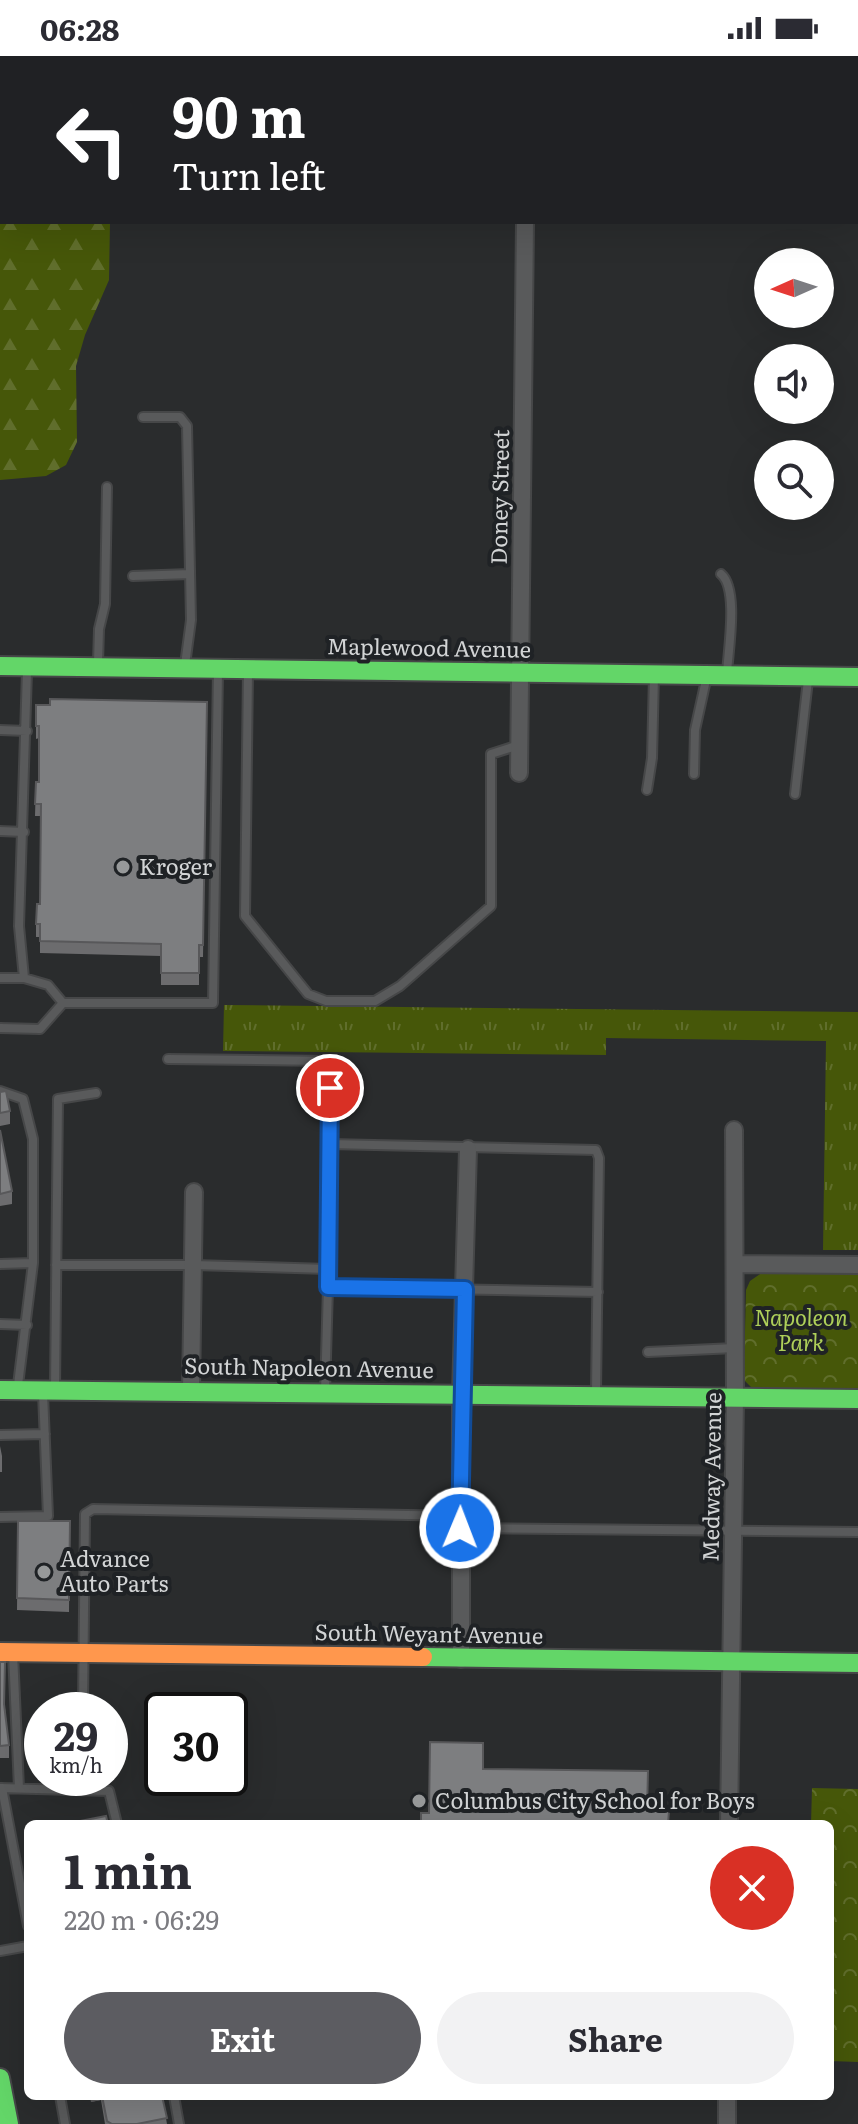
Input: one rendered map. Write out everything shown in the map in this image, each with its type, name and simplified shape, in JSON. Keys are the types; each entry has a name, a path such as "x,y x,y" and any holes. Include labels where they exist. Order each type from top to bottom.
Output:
{"street":[{"name":"Doney Street","path":"519,773 525,224"},
{"name":"Maplewood Avenue","path":"0,666 858,677"},
{"name":"Medway Avenue","path":"729,1820 736,1264 734,1130"},
{"path":"461,1659 461,1394 468,1149"},
{"path":"191,1391 194,1192"},
{"path":"736,1264 858,1265"},
{"name":"South Napoleon Avenue","path":"9,1390 858,1399"},
{"name":"South Weyant Avenue","path":"7,1652 858,1663"},
{"path":"0,2078 9,2124"},
{"path":"727,2100 727,2124"}],"lane":[{"path":"143,417 180,417 187,426 191,620 185,670"},
{"path":"98,667 99,629 105,604 107,487"},
{"path":"133,576 190,574"},
{"path":"694,774 695,730 717,675 731,593 727,580 721,574"},
{"path":"24,978 19,926 27,666"},
{"path":"0,1028 40,1029 63,1003 213,1003 218,670"},
{"path":"248,670 245,916 308,994 326,1001 375,1001 400,986 491,906 491,754 519,745"},
{"path":"647,790 652,758 655,674"},
{"path":"795,794 808,676"},
{"path":"0,730 27,731"},
{"path":"0,831 24,832"},
{"path":"0,978 24,978 48,985 63,1003"},
{"path":"168,1059 330,1061 325,1393"},
{"path":"0,1091 23,1099 33,1139 33,1263 27,1325 9,1390"},
{"path":"0,1517 48,1516 45,1434 56,1265 58,1099 96,1093"},
{"path":"329,1144 596,1150 599,1158 596,1396"},
{"path":"0,1264 33,1263"},
{"path":"56,1265 328,1269"},
{"path":"328,1287 598,1292"},
{"path":"0,1324 27,1325"},
{"path":"648,1352 735,1348"},
{"path":"0,1435 45,1434"},
{"path":"83,1692 85,1514 93,1509 858,1532"},
{"path":"7,1652 19,1788"},
{"path":"24,1906 1,1788 109,1791 116,1820"},
{"path":"0,1951 24,1947"},
{"path":"61,2100 65,2124"},
{"path":"175,2100 179,2124"}],"green space":[{"path":"0,224 110,224 109,280 85,335 76,366 77,442 66,465 46,476 0,480"},
{"path":"224,1005 858,1012 858,1250 823,1250 826,1041 606,1038 606,1055 223,1051"},
{"name":"Napoleon Park","path":"763,1272 858,1272 858,1391 752,1388 744,1380 746,1290 750,1281"},
{"path":"812,1788 858,1789 858,2062 834,2061 834,1820 811,1820"}],"building":[{"name":"Kroger","path":"50,699 207,702 203,945 199,945 199,973 161,973 161,944 40,941 40,924 36,924 37,904 40,904 41,804 35,804 36,782 39,782 36,705 50,705"},
{"path":"6,1091 10,1111 0,1113 0,1092"},
{"path":"0,1130 12,1191 0,1194"},
{"name":"Advance Auto Parts","path":"18,1521 70,1521 69,1600 17,1598"},
{"path":"0,1662 5,1662 4,1704 9,1745 0,1746"},
{"path":"430,1742 483,1743 483,1769 648,1771 647,1811 669,1811 668,1820 421,1820 421,1813 429,1813"},
{"path":"106,1816 107,1820 86,1820"},
{"path":"103,2100 163,2100 167,2118 137,2124 112,2124 107,2121"}],"traffic: fast":[{"path":"0,666 858,677"},
{"path":"0,1390 858,1399"},
{"path":"423,1657 858,1663"},
{"path":"0,2078 9,2124"}],"traffic: slow":[{"path":"0,1652 423,1657"}],"place":[{"name":"Kroger","path":"123,867"},
{"name":"Advance Auto Parts","path":"44,1572"},
{"name":"Columbus City School for Boys","path":"419,1801"}],"route":[{"path":"330,1088 328,1287 465,1289 460,1528"}]}
